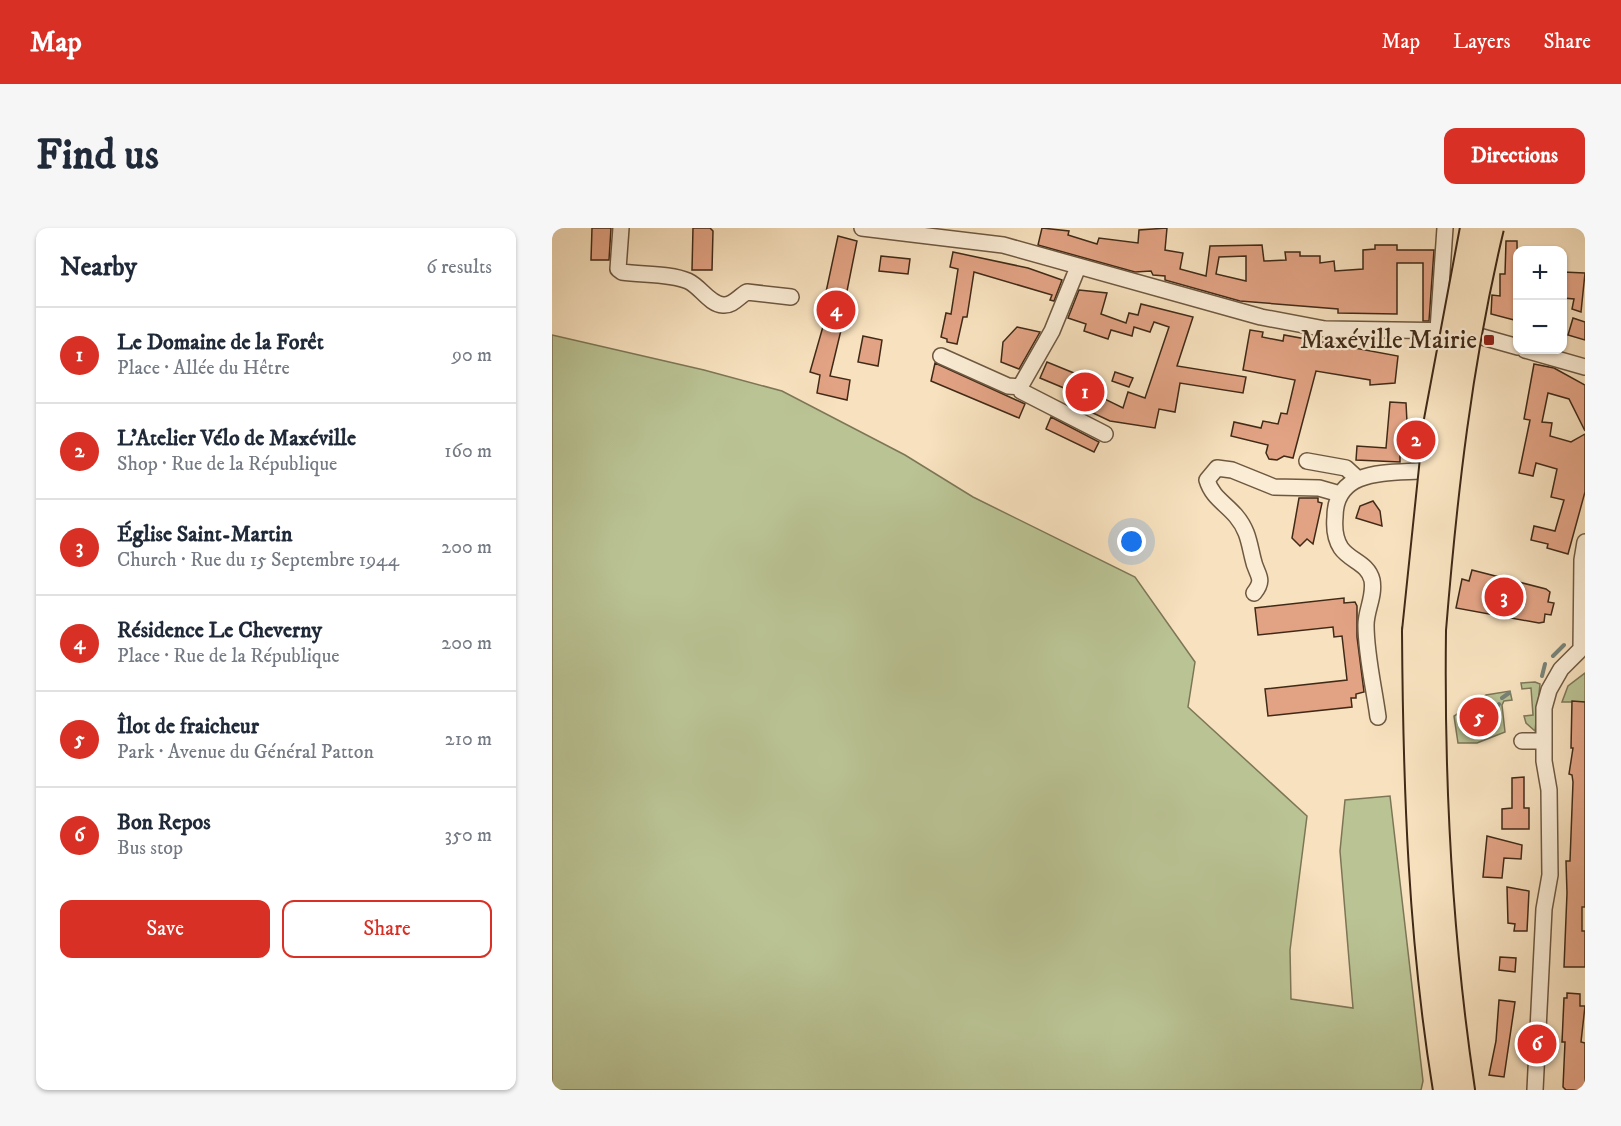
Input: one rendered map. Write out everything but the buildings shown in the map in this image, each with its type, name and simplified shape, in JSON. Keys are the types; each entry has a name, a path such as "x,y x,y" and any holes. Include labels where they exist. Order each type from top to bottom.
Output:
{"highway":[{"path":"1445,1090 1421,886 1415,766 1436,420 1472,228"},
{"path":"1463,1090 1440,902 1433,738 1424,631 1472,315 1492,228"}],"street":[{"path":"621,228 618,268 622,272 685,279 714,302 723,305 732,304 747,292 792,297"},
{"path":"862,228 894,234 994,243 1229,310 1325,329 1461,331 1513,346"},
{"path":"1438,330 1445,228"},
{"path":"1078,267 1052,331 1020,387 1021,392 1105,434"},
{"path":"1539,354 1585,367"},
{"path":"940,356 1008,386 1020,387"},
{"path":"1307,461 1346,468 1358,479"},
{"path":"1254,593 1260,585 1261,577 1253,561 1247,533 1236,516 1211,493 1207,480 1211,473 1217,468 1232,470 1274,487 1319,488 1340,494"},
{"path":"1378,717 1366,624 1373,584 1371,574 1342,549 1335,536 1335,510 1340,494 1350,482 1385,472 1419,471"},
{"path":"1535,1090 1544,909 1550,875 1550,790 1545,766 1544,741 1546,698 1566,663 1583,650 1582,560 1585,542"},
{"path":"1522,741 1544,741"}],"green space":[{"path":"552,335 704,370 782,391 905,455 973,497 1135,577 1195,662 1188,707 1307,816 1290,950 1291,999 1353,1008 1340,851 1345,800 1390,796 1423,1081 1421,1090 552,1090"},
{"path":"1585,673 1585,702 1562,702 1568,686"},
{"path":"1521,683 1540,684 1535,731 1526,723 1524,716 1533,715 1531,688 1522,689"},
{"path":"1510,691 1512,700 1504,701 1502,705 1505,732 1477,743 1458,743 1454,716 1486,695"}],"waterway":[{"path":"1553,656 1564,645"},
{"path":"1542,676 1545,664"},
{"path":"1502,698 1509,693"},
{"path":"1485,711 1496,708 1499,704"}],"place":[{"name":"Résidence Le Cheverny","path":"836,310"},
{"name":"Maxéville Mairie","path":"1489,340"},
{"name":"Le Domaine de la Forêt","path":"1085,392"},
{"name":"L'Atelier Vélo de Maxéville","path":"1416,440"},
{"name":"Église Saint-Martin","path":"1504,597"},
{"name":"Îlot de fraicheur","path":"1479,717"},
{"name":"Bon Repos","path":"1537,1044"}]}
